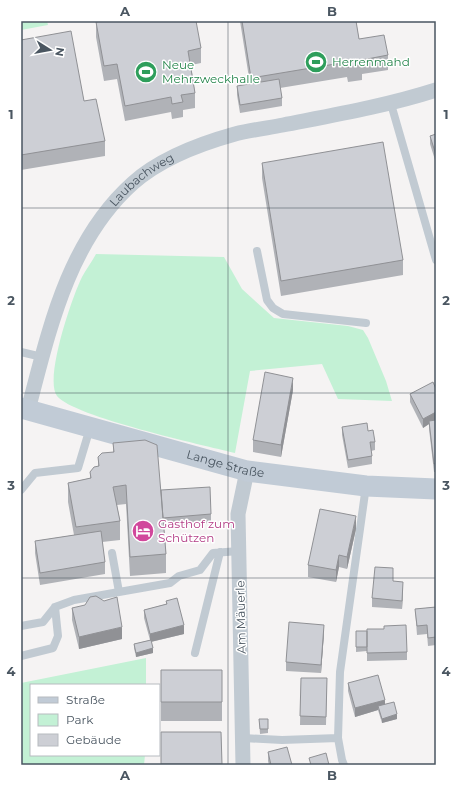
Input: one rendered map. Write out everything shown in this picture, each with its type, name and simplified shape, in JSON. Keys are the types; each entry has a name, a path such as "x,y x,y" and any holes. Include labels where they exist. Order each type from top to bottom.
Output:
{"street":[{"name":"Laubachweg","path":"25,409 53,317 73,268 88,237 105,211 133,182 162,163 192,148 236,134 391,104 436,90"},
{"name":"Lange Straße","path":"25,409 247,471 366,486 436,489"},
{"name":"Am Mäuerle","path":"243,765 238,514 247,471"}],"lane":[{"path":"391,104 436,260"},
{"path":"257,251 267,300 273,308 283,314 366,323"},
{"path":"21,352 42,357"},
{"path":"21,490 36,473 78,468 90,428"},
{"path":"344,765 338,738 340,672 366,486"},
{"path":"21,626 43,622 55,607 74,600 170,583 179,576 200,570 213,553 239,551"},
{"path":"195,653 220,552"},
{"path":"112,553 119,592"},
{"path":"21,656 53,648 58,636 55,607"},
{"path":"243,738 282,740 338,738"}],"green space":[{"path":"21,21 47,21 48,25 21,30"},
{"path":"96,254 224,257 242,289 274,318 348,326 363,330 368,338 386,381 392,401 338,399 322,364 250,371 235,453 112,421 87,413 68,404 57,396 54,387 54,373 57,356 66,319 72,302 84,274"},
{"path":"146,658 146,684 30,684 30,756 145,756 144,765 21,765 21,683"}],"building":[{"name":"Neue Mehrzweckhalle","path":"196,21 201,48 188,51 195,93 181,95 183,102 172,104 171,97 125,106 117,64 104,66 96,22"},
{"name":"Herrenmahd","path":"242,21 356,21 359,39 384,35 388,55 362,60 362,65 348,67 347,62 251,78"},
{"path":"71,31 84,101 96,99 105,141 21,155 21,40"},
{"path":"279,79 282,98 240,105 237,86"},
{"path":"436,134 436,155 430,136"},
{"path":"383,142 403,260 281,281 262,163"},
{"path":"265,372 293,378 281,445 253,440"},
{"path":"433,382 436,389 436,412 423,419 410,394"},
{"path":"436,420 436,463 434,464 429,421"},
{"path":"367,423 368,431 373,430 375,442 370,442 372,456 348,460 342,427"},
{"path":"145,440 157,445 166,554 130,557 126,485 113,487 120,521 76,527 68,483 91,478 90,472 94,467 99,466 98,457 102,453 114,452 113,443"},
{"path":"210,487 211,514 163,518 161,490"},
{"path":"320,509 356,516 347,557 339,555 336,570 308,565"},
{"path":"101,531 105,562 40,573 35,541"},
{"path":"375,567 393,568 393,581 403,582 402,601 372,598"},
{"path":"96,596 104,601 117,597 122,627 79,637 72,608 85,605 90,597"},
{"path":"177,598 184,625 150,634 144,610 167,604 166,601"},
{"path":"436,607 436,637 428,638 427,625 417,626 415,609"},
{"path":"289,622 324,625 321,665 286,662"},
{"path":"406,625 407,652 367,653 367,629 384,629 384,626"},
{"path":"356,631 367,631 367,647 356,647"},
{"path":"151,640 153,648 136,653 134,644"},
{"path":"161,670 222,670 222,702 161,702"},
{"path":"378,675 385,700 355,708 348,683"},
{"path":"301,678 327,678 326,717 300,716"},
{"path":"394,702 397,714 382,719 378,706"},
{"path":"259,719 268,719 268,729 260,729"},
{"path":"161,732 221,732 222,764 161,764"},
{"path":"287,747 292,765 271,765 268,752"},
{"path":"326,753 329,765 311,765 309,758"}],"place":[{"name":"Herrenmahd","path":"316,62"},
{"name":"Neue Mehrzweckhalle","path":"146,72"},
{"name":"Gasthof zum Schützen","path":"143,531"}]}
